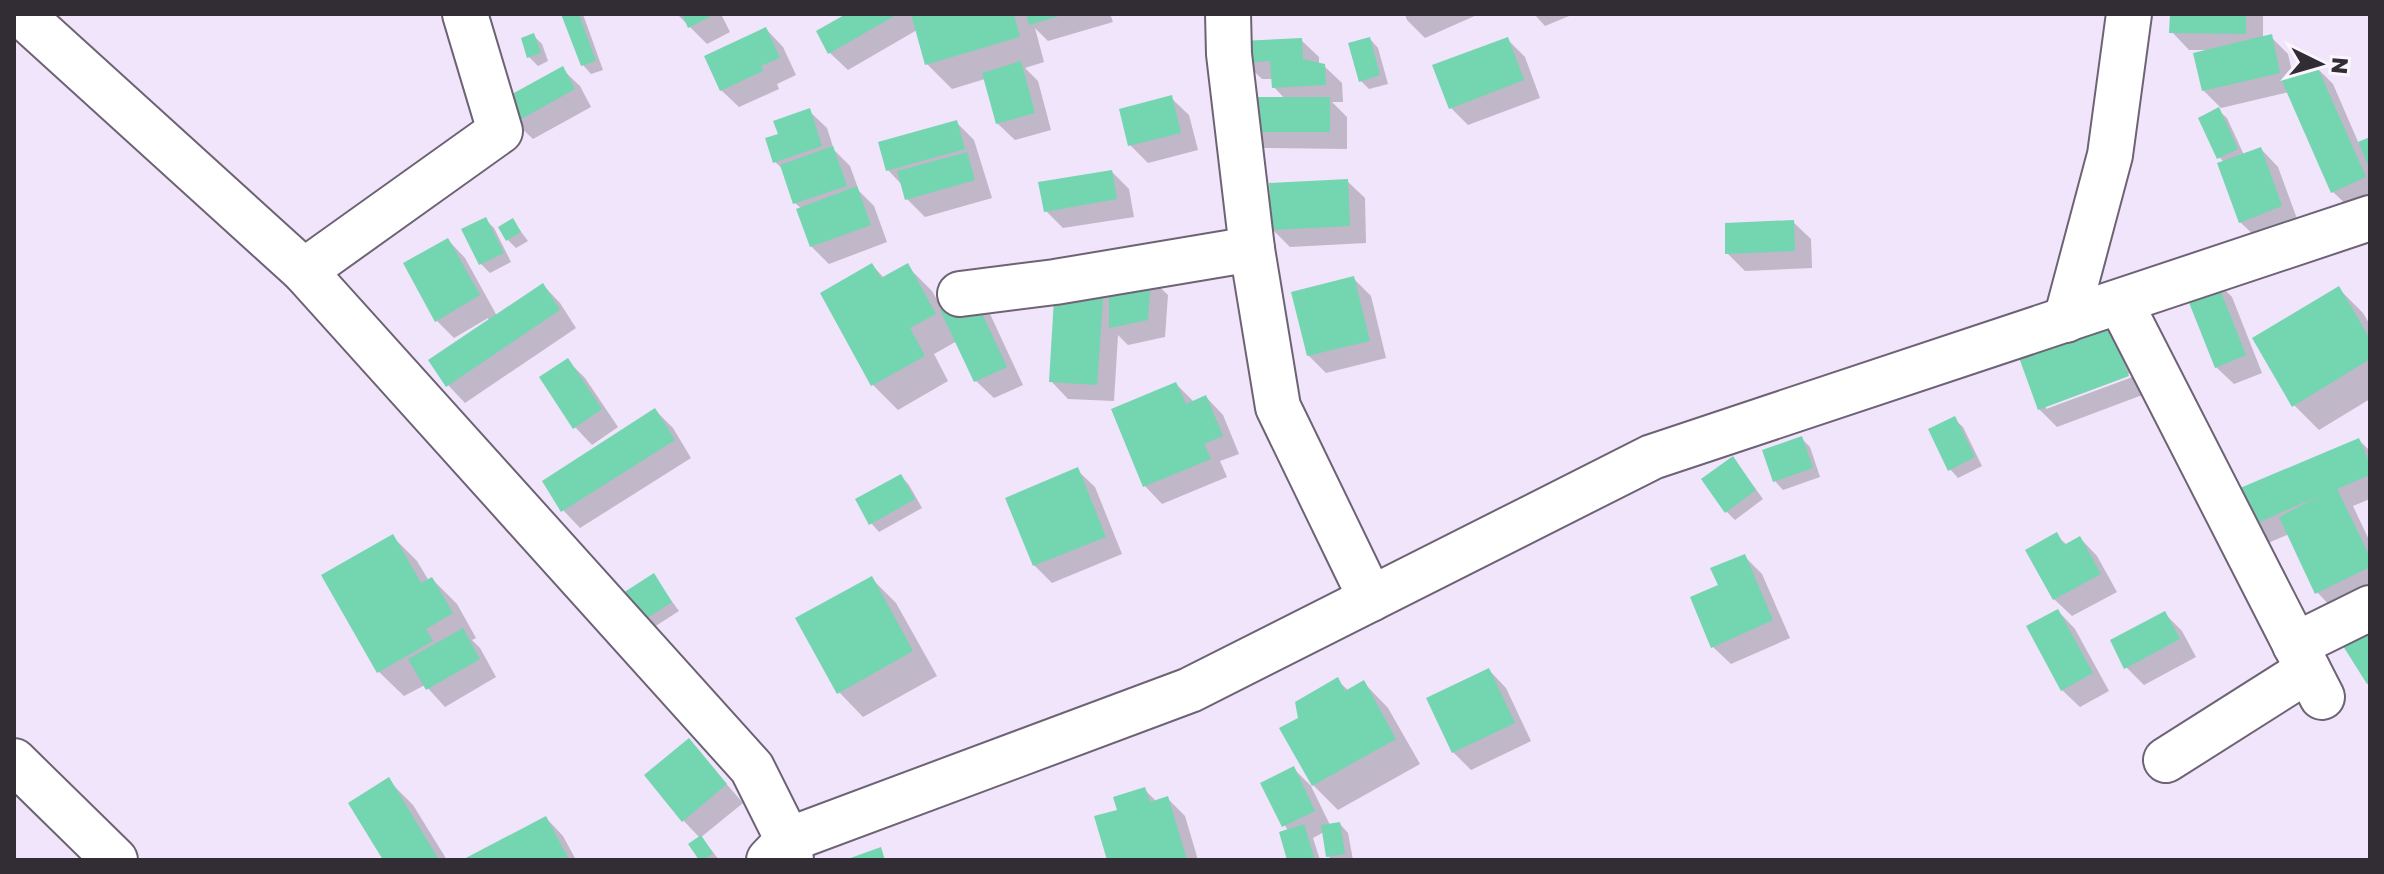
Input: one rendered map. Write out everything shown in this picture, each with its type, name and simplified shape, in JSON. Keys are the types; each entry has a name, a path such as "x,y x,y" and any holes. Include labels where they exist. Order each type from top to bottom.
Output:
{"street":[{"path":"21,14 304,271 752,768 782,853 1190,690 1652,457 2370,218"},
{"path":"1228,14 1229,54 1252,249 1278,407 1371,599"},
{"path":"2066,320 2110,155 2129,14"},
{"path":"304,271 500,131 469,16"},
{"path":"960,294 1055,282 1252,249"},
{"path":"2120,302 2308,671"},
{"path":"2166,760 2308,671 2370,608"},
{"path":"14,761 115,860"}],"building":[{"path":"561,14 579,14 596,61 581,66"},
{"path":"682,14 715,14 688,28"},
{"path":"846,14 898,14 828,54 816,31"},
{"path":"911,14 1014,14 1020,37 925,65"},
{"path":"1026,14 1062,14 1062,15 1029,25"},
{"path":"2170,14 2246,14 2246,34 2169,33"},
{"path":"766,27 780,58 761,66 763,71 720,91 704,56"},
{"path":"534,33 541,53 527,58 521,38"},
{"path":"2272,34 2280,73 2202,91 2193,53"},
{"path":"1370,37 1380,75 1359,82 1348,43"},
{"path":"1508,37 1524,80 1449,109 1432,65"},
{"path":"1302,38 1303,59 1325,64 1326,85 1272,88 1270,61 1242,63 1241,41"},
{"path":"1021,61 1035,113 996,124 982,73"},
{"path":"2316,64 2366,177 2331,193 2281,79"},
{"path":"563,66 575,89 514,123 501,100"},
{"path":"1172,95 1181,133 1128,146 1119,109"},
{"path":"1243,97 1330,97 1330,132 1243,132"},
{"path":"2219,107 2238,149 2217,159 2198,118"},
{"path":"810,108 822,146 773,163 765,138 778,134 773,121"},
{"path":"957,120 965,149 886,171 878,142"},
{"path":"2370,137 2370,169 2358,142"},
{"path":"833,146 847,186 793,204 780,165"},
{"path":"2261,147 2282,206 2239,223 2217,163"},
{"path":"967,152 975,180 905,200 897,171"},
{"path":"1112,170 1117,199 1044,212 1038,182"},
{"path":"1348,179 1350,226 1271,230 1269,183"},
{"path":"857,186 871,225 810,247 796,209"},
{"path":"486,217 504,253 479,265 461,229"},
{"path":"513,218 521,232 506,241 498,227"},
{"path":"1794,220 1795,251 1725,254 1725,223"},
{"path":"448,238 480,295 435,322 403,263"},
{"path":"872,263 881,278 908,263 936,314 910,328 925,356 871,386 820,293"},
{"path":"1151,276 1148,320 1109,328 1109,283"},
{"path":"1354,276 1370,341 1307,356 1291,292"},
{"path":"2215,277 2246,355 2215,368 2184,290"},
{"path":"1055,282 1104,285 1097,385 1049,382"},
{"path":"543,283 560,310 446,387 428,360"},
{"path":"2339,286 2370,339 2370,359 2292,407 2252,338"},
{"path":"973,294 1007,367 974,382 940,310"},
{"path":"2107,319 2129,376 2038,410 2017,352"},
{"path":"568,358 602,409 573,429 539,377"},
{"path":"1176,382 1186,404 1206,395 1223,436 1204,444 1211,459 1143,487 1111,409"},
{"path":"655,408 675,440 561,512 542,481"},
{"path":"1955,416 1975,457 1948,471 1928,429"},
{"path":"1802,436 1813,468 1773,482 1762,450"},
{"path":"2359,438 2370,464 2370,475 2337,489 2370,557 2370,567 2315,594 2279,517 2319,496 2248,527 2233,491"},
{"path":"1733,456 1756,490 1725,513 1701,479"},
{"path":"1078,467 1106,537 1033,566 1005,498"},
{"path":"901,474 915,499 869,525 855,499"},
{"path":"2057,532 2064,545 2080,536 2101,574 2053,600 2025,550"},
{"path":"393,534 421,583 432,577 453,613 426,629 433,641 377,673 321,575"},
{"path":"1745,554 1773,620 1711,648 1690,597 1718,585 1710,568"},
{"path":"654,573 672,602 641,622 623,593"},
{"path":"872,576 913,651 837,694 795,618"},
{"path":"2058,609 2093,673 2061,691 2026,626"},
{"path":"2165,611 2180,639 2124,669 2110,640"},
{"path":"2370,617 2370,683 2367,684 2338,638"},
{"path":"463,628 480,659 426,690 408,659"},
{"path":"1489,668 1515,723 1452,753 1426,698"},
{"path":"1338,677 1345,691 1364,680 1396,739 1312,786 1279,728 1298,718 1295,702"},
{"path":"689,738 727,784 682,822 644,775"},
{"path":"1294,766 1315,811 1282,827 1260,783"},
{"path":"389,777 439,860 383,860 348,803"},
{"path":"1145,787 1150,802 1168,796 1187,860 1107,860 1094,816 1117,810 1113,797"},
{"path":"546,816 569,860 462,860"},
{"path":"1340,822 1345,854 1326,857 1321,825"},
{"path":"1304,824 1315,860 1287,860 1279,832"},
{"path":"701,835 713,853 704,860 699,860 688,844"},
{"path":"881,847 885,860 845,860"}]}
